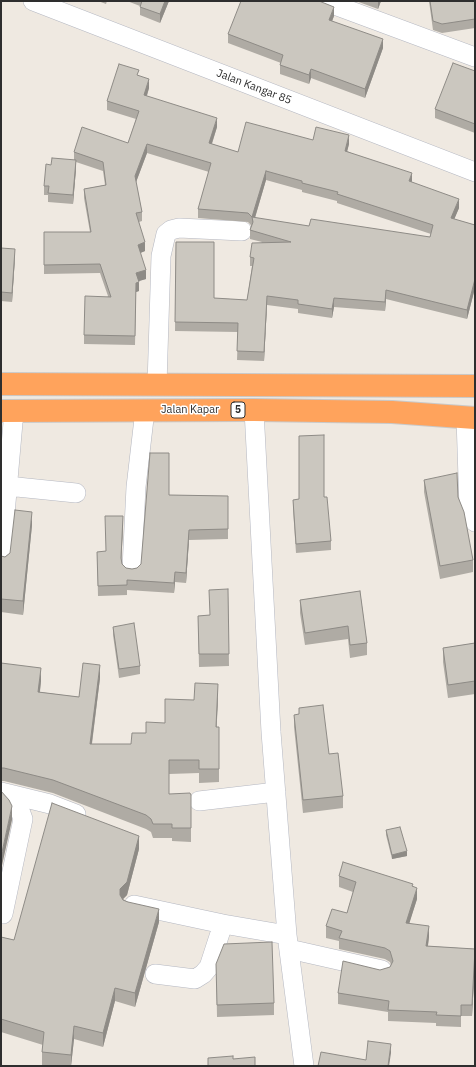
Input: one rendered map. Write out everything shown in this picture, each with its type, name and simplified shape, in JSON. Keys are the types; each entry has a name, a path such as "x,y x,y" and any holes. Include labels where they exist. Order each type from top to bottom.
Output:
{"highway":[{"path":"1,384 475,386"},
{"name":"Jalan Kapar","path":"8,411 254,410 392,412 470,418"}],"street":[{"name":"Jalan Kangar 85","path":"33,1 475,172"},
{"path":"324,1 475,57"},
{"path":"157,385 161,256 166,234 171,230 179,228 242,231"},
{"path":"132,568 136,488 145,410"},
{"path":"254,410 276,792 288,942 304,1066"},
{"path":"1,560 7,486 8,411"},
{"path":"470,418 469,509 475,522"},
{"path":"7,486 76,493"},
{"path":"199,801 276,792"},
{"path":"4,793 50,804 92,820"},
{"path":"3,914 23,819 19,808 4,793"},
{"path":"131,905 223,924 382,970"},
{"path":"155,974 195,979 204,974 209,966 223,924"}],"building":[{"path":"142,1 165,1 160,14 140,7"},
{"path":"241,1 319,1 334,7 329,20 383,39 365,89 311,69 309,75 280,65 283,55 228,34"},
{"path":"430,1 475,1 475,19 442,24 433,21"},
{"path":"453,63 475,71 475,124 435,109"},
{"path":"119,64 139,70 137,75 149,79 144,95 217,118 209,143 238,152 246,122 313,140 316,127 349,135 345,151 412,173 409,181 459,199 451,218 475,225 475,279 467,310 386,290 385,302 334,298 332,309 298,304 298,300 267,296 264,352 237,351 238,323 175,322 176,242 214,242 214,298 247,300 254,258 250,257 252,243 291,242 250,230 253,222 252,217 248,213 198,209 211,163 147,144 135,176 142,212 136,213 145,242 138,245 146,270 136,273 139,282 136,283 135,336 84,335 85,296 111,297 100,264 44,265 44,232 91,232 84,189 106,185 103,162 74,152 82,127 128,143 139,111 107,101","holes":["266,171 302,181 302,183 338,192 337,194 433,225 430,237 311,219 309,226 252,217"]},
{"path":"52,158 76,160 73,195 48,193 49,186 44,186 46,164 51,165"},
{"path":"1,248 15,249 12,293 1,292"},
{"path":"324,435 324,497 327,497 331,541 296,544 293,500 299,499 299,436"},
{"path":"150,453 169,453 169,495 228,496 228,529 189,530 186,573 175,572 174,583 127,580 127,585 98,586 97,552 106,551 105,516 123,516 122,564 126,568 132,569 137,568 141,564"},
{"path":"457,473 458,497 464,512 473,560 440,566 424,480"},
{"path":"15,510 32,512 23,601 1,599 1,556 5,557 10,553"},
{"path":"228,589 229,654 199,654 198,616 210,615 209,590"},
{"path":"360,591 367,643 350,645 348,626 305,633 300,600"},
{"path":"134,623 140,666 119,669 113,627"},
{"path":"475,643 475,681 448,685 443,648"},
{"path":"1,663 41,668 38,692 79,697 83,663 100,665 90,744 131,744 132,733 146,733 146,722 165,723 165,699 194,700 195,683 218,684 216,727 219,727 219,769 199,769 199,760 169,760 169,794 190,793 191,828 172,828 172,824 153,824 151,819 146,815 53,780 1,768"},
{"path":"323,705 329,754 338,753 343,796 303,800 294,715 299,714 299,708"},
{"path":"1,791 12,806 1,857"},
{"path":"52,803 139,836 127,882 120,889 120,895 123,900 128,902 159,909 135,993 115,988 103,1033 74,1026 71,1055 42,1052 44,1032 1,1019 1,937 14,940"},
{"path":"400,827 407,851 392,855 386,830"},
{"path":"343,862 413,884 412,886 417,888 406,923 429,926 426,946 475,949 472,1005 461,1005 461,1016 436,1015 437,1012 388,1010 389,1001 338,993 343,961 380,970 390,967 393,961 390,951 385,948 339,938 342,931 326,926 332,909 347,913 356,882 339,876"},
{"path":"272,942 274,1003 217,1005 216,964 224,944"},
{"path":"368,1041 391,1044 388,1066 318,1066 321,1052 366,1060"},
{"path":"233,1056 233,1059 255,1057 255,1066 208,1066 208,1058"}]}
